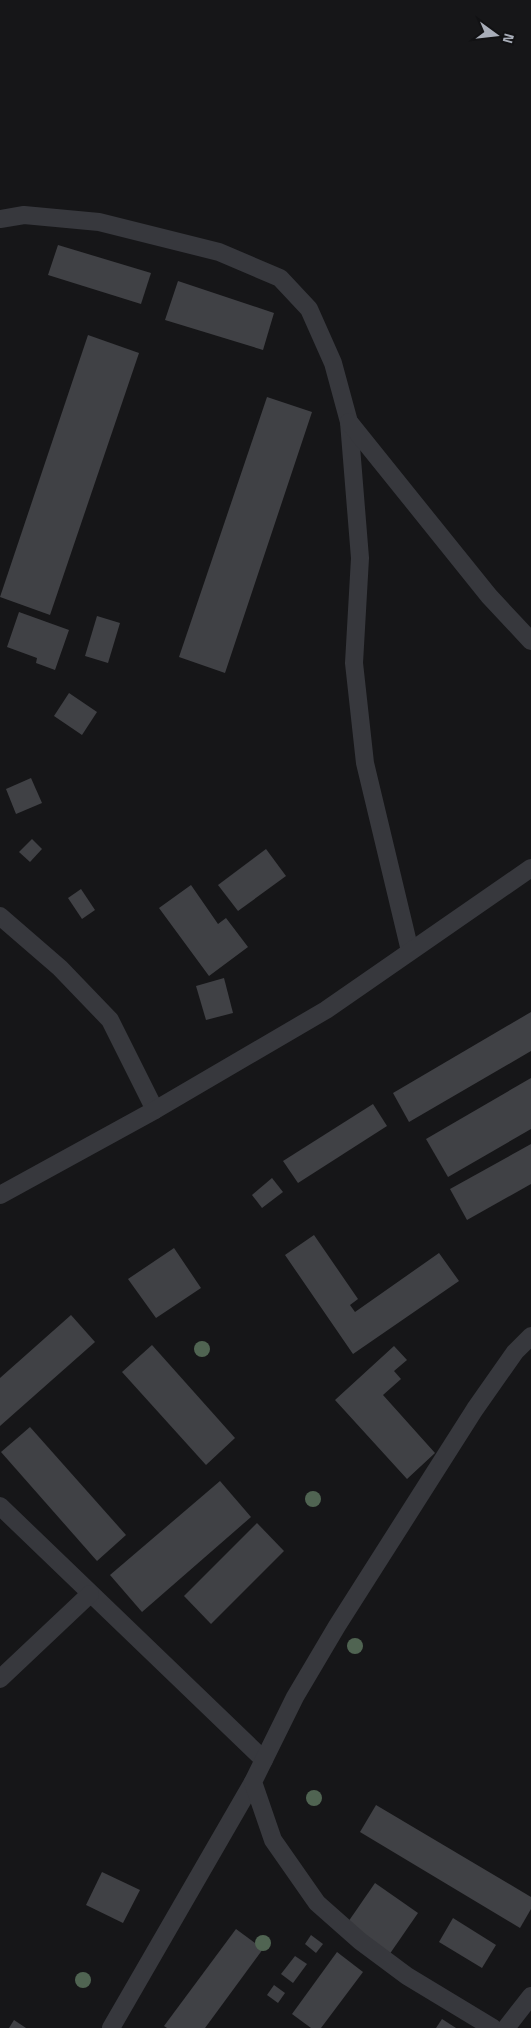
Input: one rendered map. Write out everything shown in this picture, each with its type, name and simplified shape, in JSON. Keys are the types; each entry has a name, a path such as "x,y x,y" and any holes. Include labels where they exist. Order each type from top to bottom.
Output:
{"lane":[{"path":"0,219 24,214 58,216 118,226 219,252 280,278 309,309 333,363 349,422 360,558 354,663 365,762 410,951"},
{"path":"349,422 489,596 531,641"},
{"path":"0,1195 155,1110 326,1010 531,868"},
{"path":"0,916 60,968 110,1020 155,1110"},
{"path":"111,2028 253,1782 294,1696 475,1409 515,1352 531,1336"},
{"path":"0,1506 264,1760"},
{"path":"0,1679 90,1594"},
{"path":"253,1782 273,1840 316,1903 360,1941 408,1976 493,2028"},
{"path":"506,2028 531,1996"}],"building":[{"path":"58,245 151,273 141,304 48,275"},
{"path":"178,281 274,313 263,350 165,320"},
{"path":"88,335 139,353 50,615 0,597"},
{"path":"267,397 312,412 225,673 179,657"},
{"path":"19,612 69,630 55,670 36,663 37,658 7,647"},
{"path":"97,616 120,623 108,663 85,656"},
{"path":"69,693 97,712 82,735 54,716"},
{"path":"31,778 42,803 16,814 6,789"},
{"path":"32,839 42,849 30,862 19,852"},
{"path":"266,849 286,876 238,911 218,885"},
{"path":"191,885 218,924 226,918 248,947 209,976 159,908"},
{"path":"81,889 95,910 82,919 68,898"},
{"path":"224,978 233,1013 206,1020 196,986"},
{"path":"531,1012 531,1051 409,1122 393,1093"},
{"path":"531,1078 531,1129 448,1177 426,1139"},
{"path":"373,1104 387,1126 298,1183 283,1161"},
{"path":"531,1144 531,1184 467,1220 450,1189"},
{"path":"272,1178 283,1192 262,1208 252,1195"},
{"path":"314,1235 358,1299 350,1305 355,1312 439,1253 459,1281 353,1354 285,1255"},
{"path":"174,1248 201,1288 156,1318 128,1279"},
{"path":"71,1315 95,1342 0,1426 0,1378"},
{"path":"152,1345 235,1438 206,1465 122,1372"},
{"path":"394,1346 407,1360 394,1371 401,1379 383,1395 435,1453 407,1479 335,1400"},
{"path":"30,1427 126,1535 97,1561 1,1452"},
{"path":"220,1481 251,1517 142,1612 110,1575"},
{"path":"257,1523 284,1551 211,1624 184,1596"},
{"path":"376,1805 531,1897 531,1909 520,1928 360,1832"},
{"path":"102,1872 140,1890 123,1923 86,1905"},
{"path":"375,1883 418,1913 389,1955 346,1925"},
{"path":"453,1918 496,1945 482,1968 439,1942"},
{"path":"236,1929 263,1949 205,2028 167,2028 164,2026"},
{"path":"311,1935 323,1944 316,1953 305,1944"},
{"path":"337,1952 363,1972 321,2028 311,2028 292,2014"},
{"path":"295,1956 307,1964 293,1983 281,1974"},
{"path":"274,1985 285,1993 278,2003 267,1995"},
{"path":"442,2019 456,2028 436,2028"},
{"path":"14,2020 26,2028 9,2028"}]}
